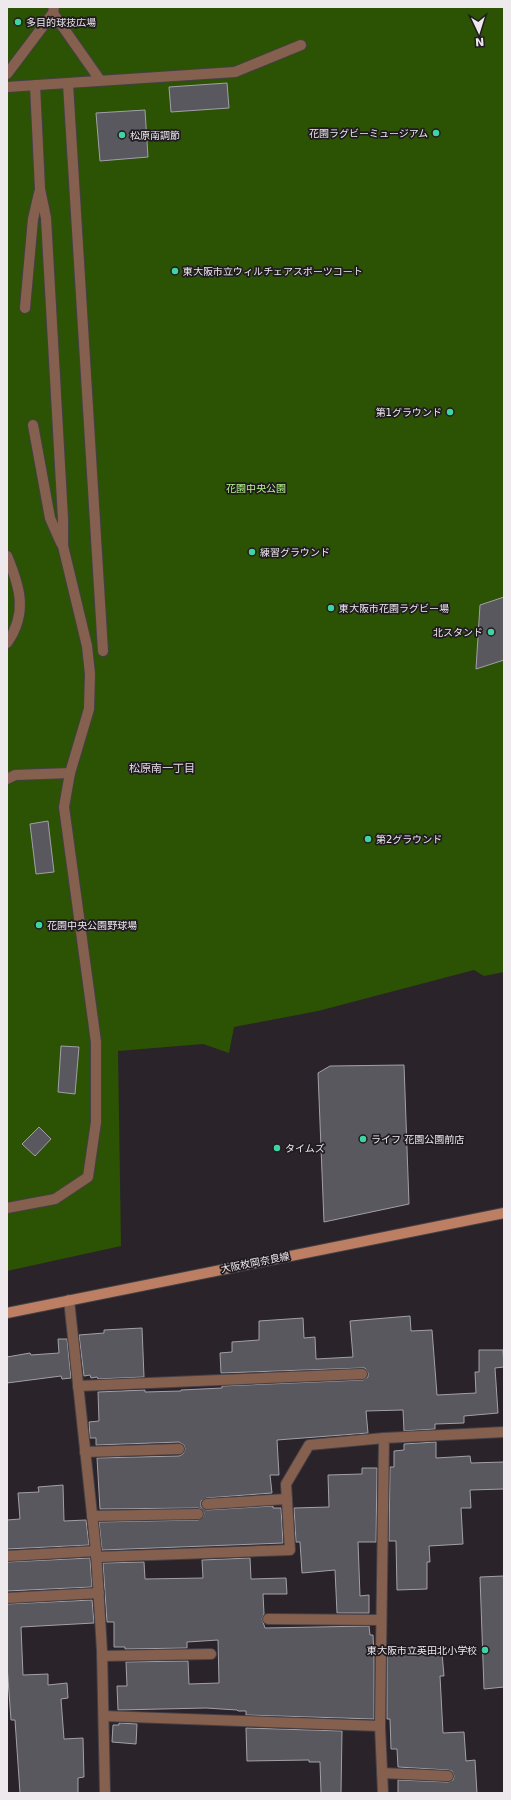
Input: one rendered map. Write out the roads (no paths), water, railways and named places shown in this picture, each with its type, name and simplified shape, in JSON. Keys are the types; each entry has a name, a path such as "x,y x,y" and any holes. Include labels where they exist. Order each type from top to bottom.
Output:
{"main road":[{"name":"大阪枚岡奈良線","path":"7,1313 504,1213"}],"street":[{"path":"7,74 54,10 100,80"},
{"path":"7,87 235,72 301,45"},
{"path":"68,84 103,651"},
{"path":"35,85 40,189 46,218 63,519 62,546"},
{"path":"25,308 33,219 40,189"},
{"path":"7,1208 56,1198 88,1176 96,1122 96,1042 64,807 70,773 89,709 90,674 86,646 62,546 50,518 33,425"},
{"path":"7,556 18,586 21,614 13,635 7,643"},
{"path":"7,779 15,775 70,773"},
{"path":"69,1300 86,1452 99,1593 104,1716 105,1793"},
{"path":"78,1386 362,1374"},
{"path":"7,1556 290,1550 286,1484 309,1445 384,1438 504,1432"},
{"path":"383,1793 380,1726 384,1438"},
{"path":"86,1452 179,1449"},
{"path":"207,1504 287,1499"},
{"path":"92,1516 198,1514"},
{"path":"7,1598 99,1593"},
{"path":"268,1619 381,1620"},
{"path":"102,1656 211,1654"},
{"path":"104,1716 380,1726"},
{"path":"382,1773 448,1776"}],"place":[{"name":"多目的球技広場","path":"18,22"},
{"name":"花園ラグビーミュージアム","path":"436,133"},
{"name":"松原南調節","path":"122,135"},
{"name":"東大阪市立ウィルチェアスポーツコート","path":"175,271"},
{"name":"第1グラウンド","path":"450,412"},
{"name":"練習グラウンド","path":"252,552"},
{"name":"東大阪市花園ラグビー場","path":"331,608"},
{"name":"北スタンド","path":"491,632"},
{"name":"第2グラウンド","path":"368,839"},
{"name":"花園中央公園野球場","path":"39,925"},
{"name":"ライフ 花園公園前店","path":"363,1139"},
{"name":"タイムズ","path":"277,1148"},
{"name":"東大阪市立英田北小学校","path":"485,1650"}],"district":[{"name":"松原南一丁目","path":"162,768"}],"park label":[{"name":"花園中央公園","path":"256,488"}]}
